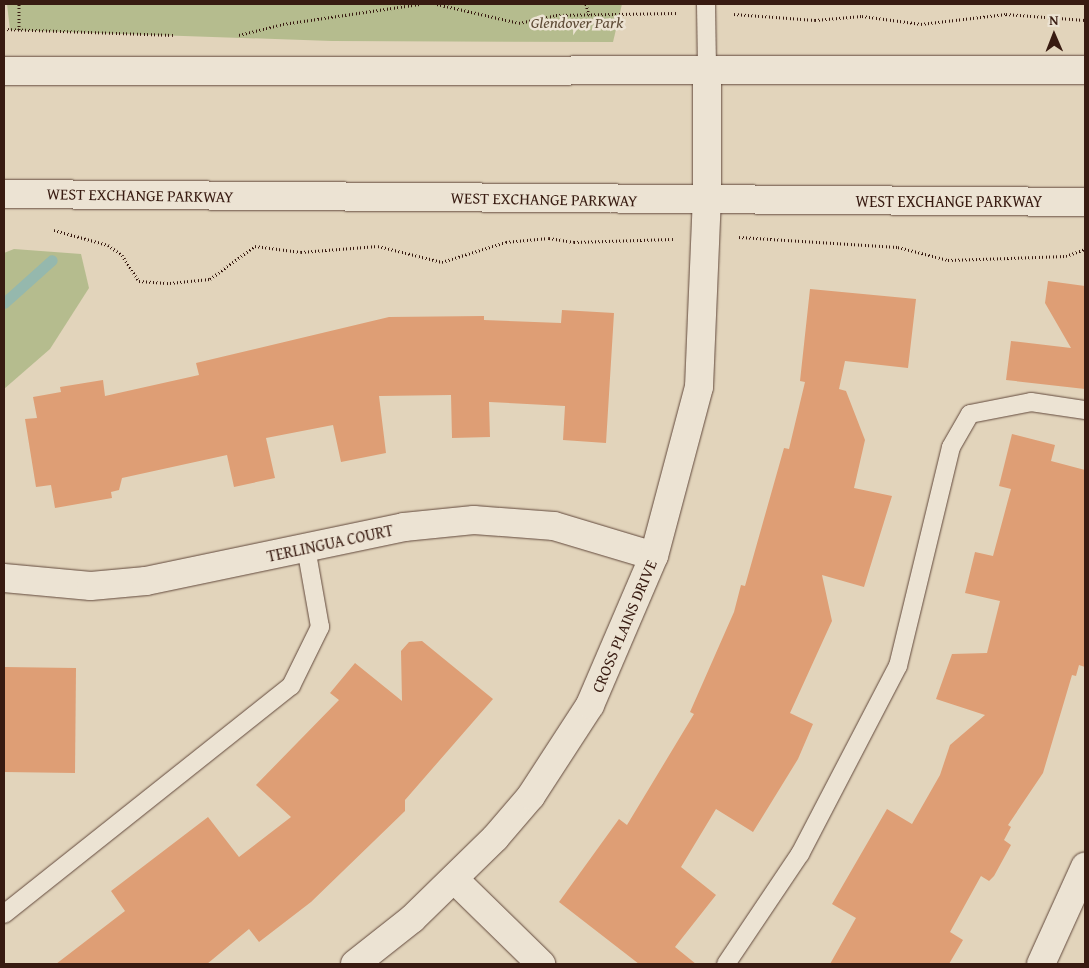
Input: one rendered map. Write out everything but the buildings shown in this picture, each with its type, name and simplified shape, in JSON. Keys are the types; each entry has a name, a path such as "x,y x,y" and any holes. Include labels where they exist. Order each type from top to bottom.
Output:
{"main road":[{"path":"4,71 1085,70"},
{"name":"CROSS PLAINS DRIVE","path":"356,964 454,879 531,796 590,705 654,556 699,387 707,238 707,71"},
{"name":"WEST EXCHANGE PARKWAY","path":"4,194 1085,202"},
{"name":"TERLINGUA COURT","path":"4,578 91,586 146,581 439,521 513,520 554,526 654,556"},
{"path":"1041,964 1085,867"},
{"path":"454,879 541,964"}],"lane":[{"path":"706,4 707,71"},
{"path":"726,964 800,854 898,666 951,447 970,414 1031,402 1085,410"},
{"path":"4,914 291,686 320,627 306,548"}],"path":[{"path":"18,30 19,4"},
{"path":"235,36 283,24 420,4"},
{"path":"437,4 519,23 556,15 680,13"},
{"path":"586,4 588,15"},
{"path":"731,14 815,20 862,16 921,24 1006,14 1085,20"},
{"path":"4,29 176,35"},
{"path":"43,229 108,245 122,255 139,281 170,283 210,279 255,246 302,252 378,246 442,262 506,242 549,238 574,242 707,238 843,242 898,247 948,260 1066,256 1085,250"}],"green space":[{"name":"Glendover Park","path":"7,4 622,4 613,42 332,41 10,30"},
{"path":"14,249 81,254 89,288 50,349 4,389 4,253"}],"waterway":[{"path":"4,303 52,260"}]}
